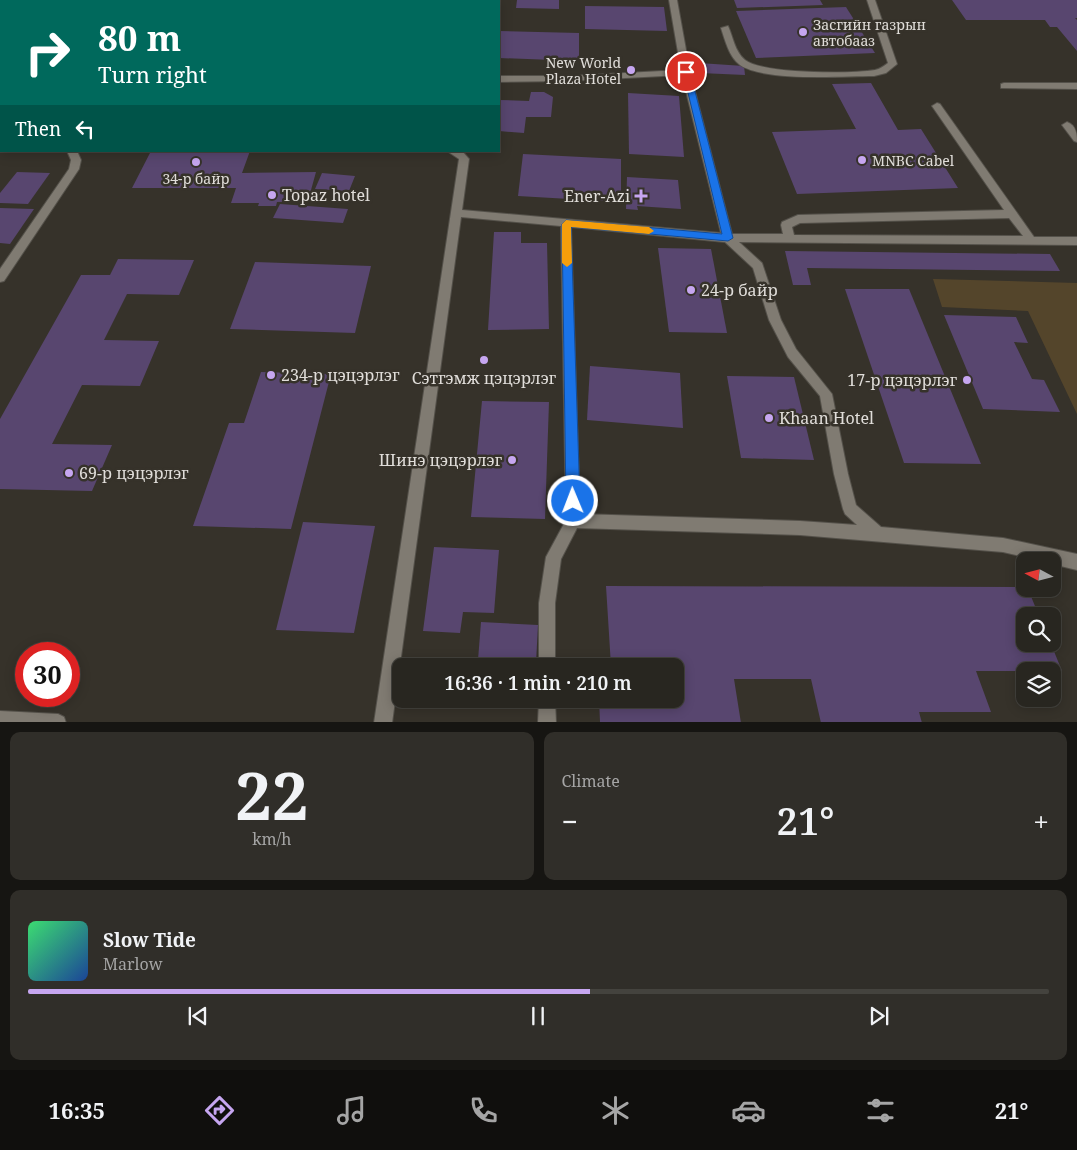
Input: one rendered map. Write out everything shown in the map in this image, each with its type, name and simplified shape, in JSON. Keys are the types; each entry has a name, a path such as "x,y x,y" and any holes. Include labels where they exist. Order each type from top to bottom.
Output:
{"street":[{"path":"673,0 686,72 728,238 758,266 775,320 792,353 826,394 841,474 850,508 877,534"},
{"path":"725,28 738,59 750,67 804,72 874,73 883,71 892,64 871,0"},
{"path":"500,79 544,80 686,72"},
{"path":"1004,86 1077,86"},
{"path":"937,106 1031,240"},
{"path":"1067,125 1077,139"},
{"path":"0,278 74,169 76,160 72,152"},
{"path":"382,722 464,159 460,154 455,152"},
{"path":"457,213 728,238 1077,241"},
{"path":"789,238 786,225 798,219 1012,214"},
{"path":"547,658 547,603 554,557 573,521 566,224"},
{"path":"573,521 800,528 877,534 1003,545 1077,562"},
{"path":"547,708 547,722"},
{"path":"0,720 58,722"}],"shaded area":[{"path":"933,279 1077,283 1077,414 1028,311 942,307"}],"building":[{"path":"517,0 559,0 559,9 516,8"},
{"path":"734,0 820,0 823,5 737,8"},
{"path":"952,0 1077,0 1077,18 1075,18 1077,20 1077,51 1057,27 1050,27 1045,20 966,20"},
{"path":"585,6 664,7 667,31 585,29"},
{"name":"Засгийн газрын автобааз","path":"846,7 875,53 756,58 736,11"},
{"path":"500,31 579,33 579,61 500,58"},
{"path":"699,63 744,66 745,75 700,73"},
{"name":"MNBC Cabel","path":"871,83 898,130 921,129 958,188 797,194 772,132 856,129 832,84"},
{"path":"531,92 544,92 553,97 551,117 526,117 524,133 500,131 500,100 529,101"},
{"path":"628,93 679,96 684,157 629,154"},
{"name":"34-р байр","path":"150,152 250,152 242,173 316,172 308,201 277,202 276,206 258,206 259,203 231,203 236,188 132,188"},
{"path":"523,154 621,159 621,202 518,196"},
{"path":"17,172 50,173 28,204 0,203 0,193"},
{"path":"322,173 355,176 349,191 315,189"},
{"path":"627,177 678,180 681,209 637,206 638,210 626,209"},
{"path":"280,204 348,209 343,223 273,218"},
{"path":"0,208 34,209 10,244 0,243"},
{"path":"494,232 521,232 521,243 547,243 549,329 488,330"},
{"name":"24-р байр","path":"658,248 711,249 727,333 669,332"},
{"path":"785,251 1050,254 1060,271 807,268 811,285 793,285"},
{"path":"118,259 194,260 179,295 127,294 104,340 159,341 140,386 82,385 52,444 112,445 92,491 0,489 0,419 81,275 110,275"},
{"path":"255,262 371,266 355,333 230,329"},
{"path":"845,289 909,289 981,464 904,463"},
{"path":"944,315 1016,317 1028,343 1014,342 1032,379 1044,380 1060,412 983,409"},
{"path":"590,366 680,373 683,428 587,420"},
{"path":"261,372 331,374 291,529 193,526 229,423 244,423"},
{"name":"Khaan Hotel","path":"727,376 794,377 814,460 741,458"},
{"name":"Шинэ цэцэрлэг","path":"482,401 549,402 545,519 471,517"},
{"path":"303,522 375,526 354,633 276,630"},
{"path":"434,547 499,550 494,613 463,612 460,633 423,631"},
{"path":"606,586 1016,587 1016,598 1032,598 1035,607 1016,607 1016,652 1054,652 1058,662 1016,662 1016,671 976,671 991,712 919,712 922,722 821,722 811,679 734,679 741,722 600,722 599,708 684,708 684,658 610,658"},
{"path":"481,622 538,625 536,658 478,658"}],"slow traffic":[{"path":"567,263 566,224 649,231"}],"place":[{"name":"Засгийн газрын автобааз","path":"803,32"},
{"name":"New World Plaza Hotel","path":"631,70"},
{"name":"MNBC Cabel","path":"862,160"},
{"name":"34-р байр","path":"196,162"},
{"name":"Topaz hotel","path":"272,195"},
{"name":"Ener-Azi","path":"641,196"},
{"name":"24-р байр","path":"691,290"},
{"name":"Сэтгэмж цэцэрлэг","path":"484,360"},
{"name":"234-р цэцэрлэг","path":"271,375"},
{"name":"17-р цэцэрлэг","path":"967,380"},
{"name":"Khaan Hotel","path":"769,418"},
{"name":"Шинэ цэцэрлэг","path":"512,460"},
{"name":"69-р цэцэрлэг","path":"69,473"}],"route":[{"path":"573,501 566,224 728,238 686,72"}]}
